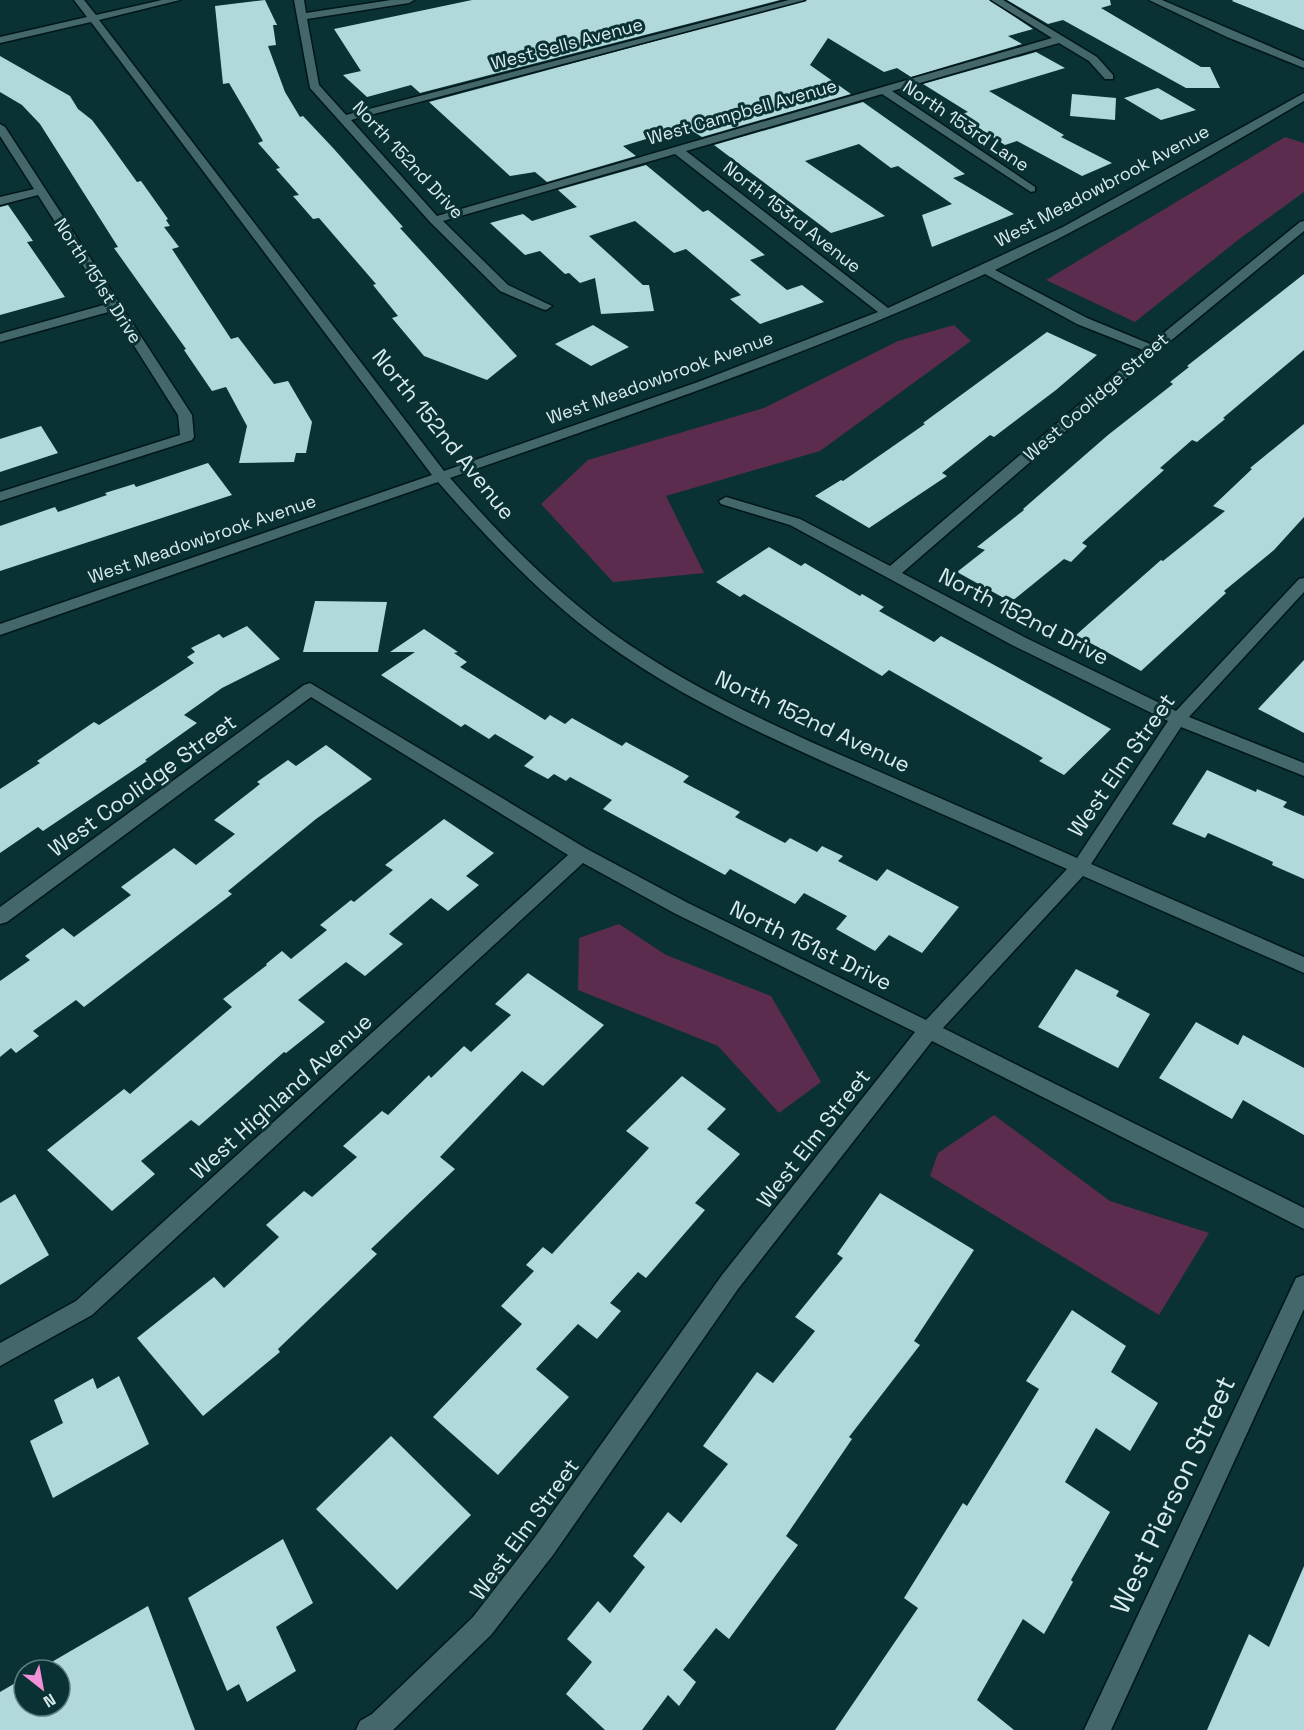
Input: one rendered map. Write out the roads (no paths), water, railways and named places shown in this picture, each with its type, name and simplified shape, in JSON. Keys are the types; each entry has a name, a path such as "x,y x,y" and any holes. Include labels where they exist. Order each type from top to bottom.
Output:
{"street":[{"name":"North 152nd Avenue","path":"80,0 441,477 502,545 555,594 606,635 677,681 754,724 1304,965"},
{"path":"0,40 174,0"},
{"name":"North 152nd Drive","path":"298,0 314,86 435,220 504,288 546,306"},
{"path":"302,17 409,0"},
{"name":"West Sells Avenue","path":"344,119 800,0"},
{"path":"996,0 1093,59 1109,77"},
{"path":"1154,0 1231,36 1304,65"},
{"name":"West Campbell Avenue","path":"435,220 1060,39"},
{"name":"North 153rd Lane","path":"883,90 1031,189"},
{"name":"West Meadowbrook Avenue","path":"0,630 712,381 887,313 986,270 1127,199 1304,96"},
{"name":"North 151st Drive","path":"0,128 185,415 187,437 0,497"},
{"name":"North 153rd Avenue","path":"676,150 887,313"},
{"path":"0,201 40,191"},
{"name":"West Coolidge Street","path":"892,573 1152,349 1304,225"},
{"path":"986,270 1082,321 1152,349"},
{"path":"0,338 115,306"},
{"name":"North 152nd Drive","path":"726,501 795,522 1018,640 1178,719 1304,770"},
{"name":"West Elm Street","path":"369,1730 381,1723 482,1626 544,1546 730,1282 929,1030 1080,867 1178,719 1304,583"},
{"name":"North 151st Drive","path":"310,689 581,854 681,908 1304,1219"},
{"name":"West Coolidge Street","path":"2,913 310,689"},
{"name":"West Highland Avenue","path":"0,1355 84,1308 581,854"},
{"name":"West Pierson Street","path":"1097,1730 1304,1285"}]}
